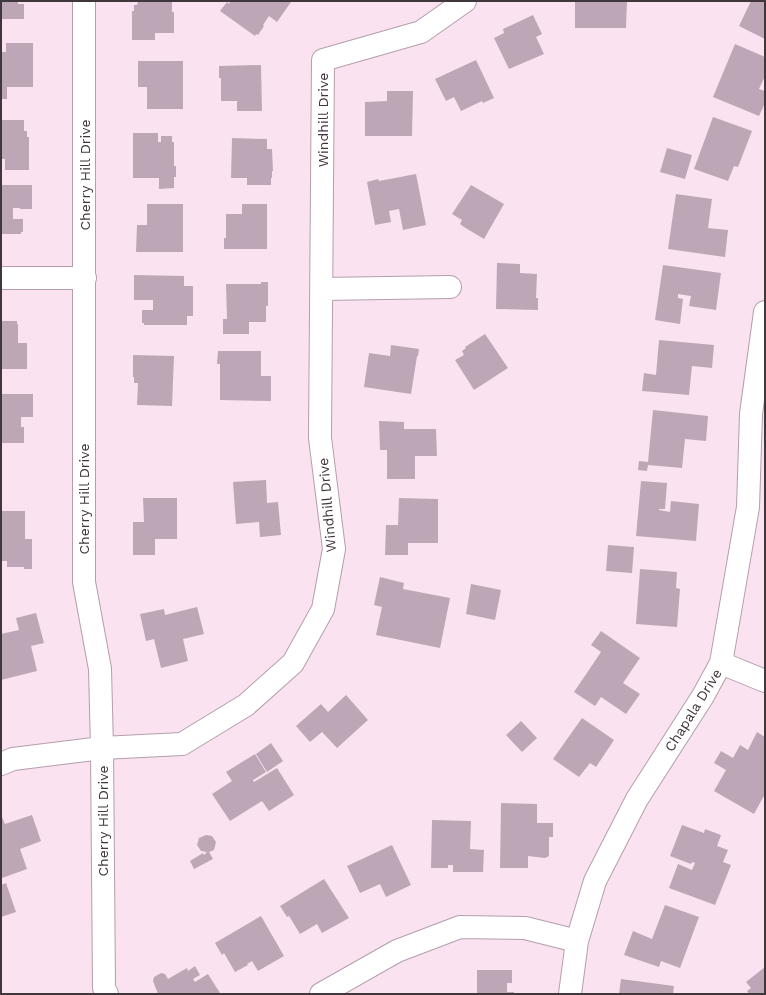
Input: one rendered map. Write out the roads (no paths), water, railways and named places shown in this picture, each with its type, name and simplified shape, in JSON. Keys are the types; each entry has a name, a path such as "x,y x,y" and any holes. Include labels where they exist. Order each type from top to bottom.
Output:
{"street":[{"name":"Cherry Hill Drive","path":"84,1 84,582 100,669 104,988 107,994"},
{"name":"Windhill Drive","path":"1,764 12,759 102,748 182,744 246,705 293,663 323,609 334,550 320,438 323,60 421,32 465,1"},
{"path":"1,278 85,278"},
{"path":"322,289 450,287"},
{"name":"Chapala Drive","path":"570,994 576,941 595,881 637,799 703,696 721,663 748,507 758,415 765,312"},
{"path":"721,663 765,681"},
{"path":"324,993 397,951 460,927 525,928 576,941"}]}
